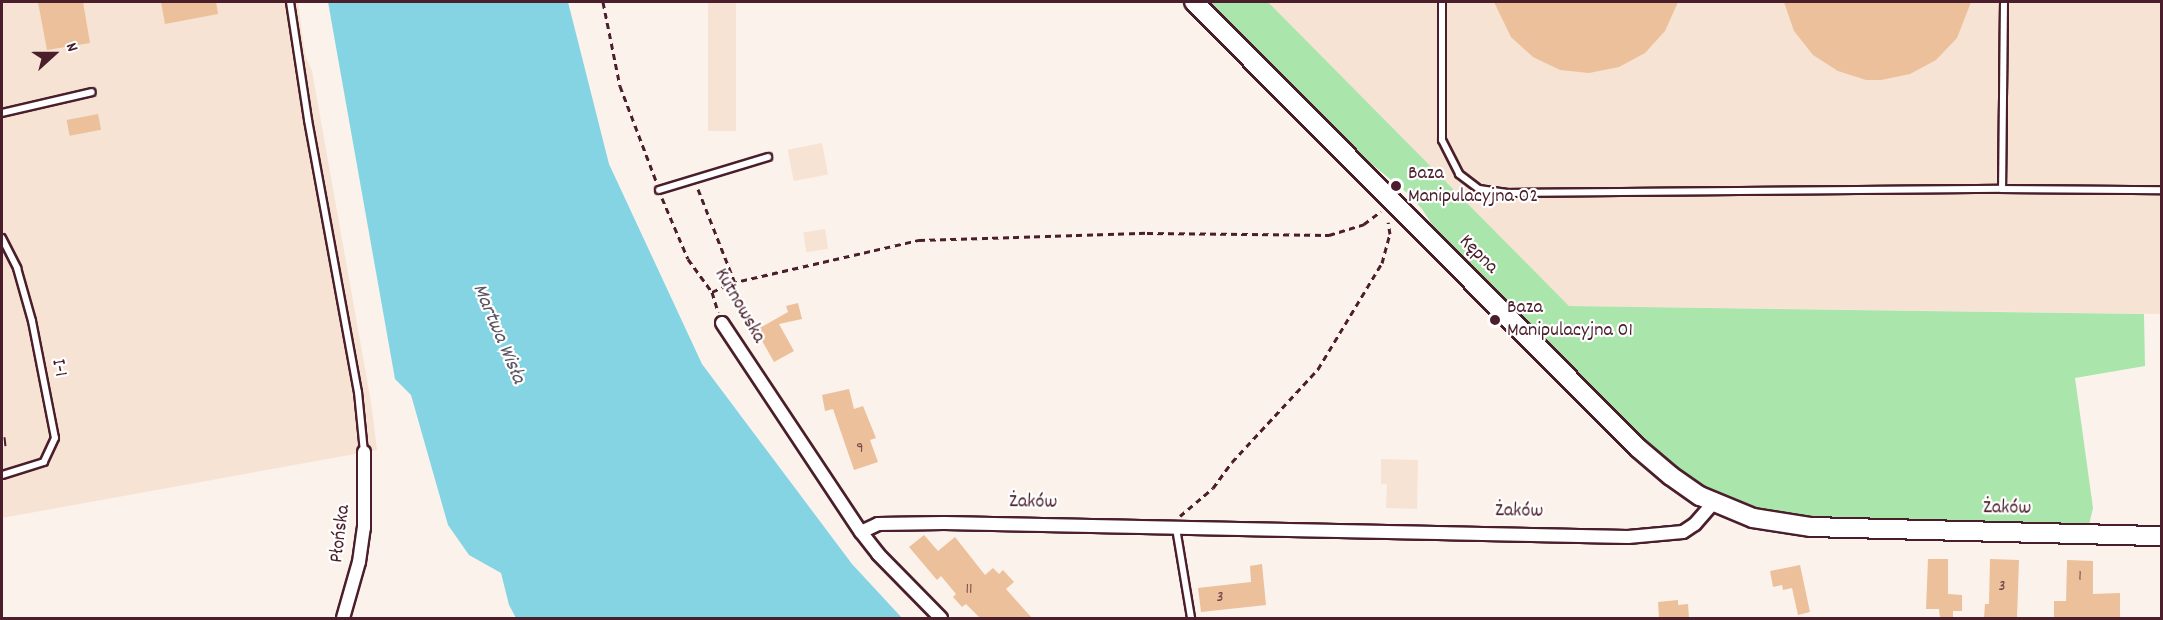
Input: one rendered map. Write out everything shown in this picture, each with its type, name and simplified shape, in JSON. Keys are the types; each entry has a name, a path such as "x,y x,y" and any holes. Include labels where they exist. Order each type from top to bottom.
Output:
{"street":[{"name":"Kępna","path":"1194,2 1638,448 1684,486 1713,503"},
{"name":"Kutnowska","path":"722,323 861,532 878,554 941,618"},
{"name":"Płońska","path":"343,618 359,562 364,528 364,452"},
{"name":"Żaków","path":"861,532 878,524 890,523 1628,537 1683,532 1695,524 1713,503 1753,518 1811,527 2162,536"}],"lane":[{"path":"290,2 308,120 358,392 364,452"},
{"path":"1442,2 1442,140 1459,174 1479,189 1506,193 2162,190"},
{"path":"2002,189 2004,2"},
{"path":"2,113 92,92"},
{"path":"659,190 768,157"},
{"name":"I-1","path":"2,238 17,268 32,321 55,438 44,462 2,475"},
{"path":"1176,528 1191,618"}],"path":[{"name":"Kutnowska","path":"603,2 621,86 659,190 687,259 712,292 722,323"},
{"path":"694,179 735,283"},
{"path":"712,292 735,283 918,240 1148,233 1329,235 1364,224 1386,208 1390,234 1382,263 1318,369 1232,462 1212,488 1186,510 1176,528"}],"shaded area":[{"path":"2,2 298,2 305,55 312,71 371,402 377,450 2,518"},
{"path":"708,2 736,2 736,131 708,131"},
{"path":"1268,2 2161,2 2161,314 1569,306"},
{"path":"822,143 828,174 794,181 788,150"},
{"path":"825,229 828,249 806,252 803,232"},
{"path":"1381,459 1418,460 1417,509 1386,508 1387,484 1381,484"}],"green space":[{"path":"1206,2 1268,2 1569,306 2144,314 2145,366 2075,378 2093,508 2089,525 1828,520 1758,510 1713,493 1694,483 1649,446 1435,229 1422,209 1406,192 1364,158"}],"water":[{"name":"Martwa Wisła","path":"328,2 568,2 609,164 702,364 852,564 902,618 516,618 509,605 501,573 469,555 448,525 411,395 395,379"}],"building":[{"path":"38,2 83,2 90,43 47,50"},
{"path":"161,2 216,2 218,14 165,24"},
{"path":"1494,2 1678,2 1665,31 1645,53 1619,67 1589,73 1560,70 1533,57 1511,37"},
{"path":"1784,2 1971,2 1957,38 1936,60 1910,74 1881,80 1866,80 1838,71 1813,55 1794,31"},
{"path":"98,114 101,130 70,136 67,120"},
{"path":"798,303 802,319 779,324 794,351 774,362 756,330 788,312 786,306"},
{"path":"849,389 854,409 863,406 876,438 870,440 878,462 854,470 833,409 825,411 822,395"},
{"path":"924,535 938,551 955,537 985,575 993,568 999,574 1003,570 1014,582 1006,589 1032,618 980,618 966,604 962,607 953,597 956,594 941,576 937,580 909,547"},
{"path":"1928,559 1948,559 1948,594 1962,595 1962,611 1953,611 1953,618 1940,618 1939,609 1926,609"},
{"path":"1990,559 2019,560 2017,618 1984,618 1985,604 1989,604"},
{"path":"2067,560 2093,561 2093,594 2120,593 2120,618 2054,617 2054,601 2066,601"},
{"path":"1262,564 1266,605 1201,612 1198,588 1251,582 1250,566"},
{"path":"1800,565 1810,612 1798,615 1792,588 1783,590 1782,585 1773,587 1770,571"},
{"path":"1678,600 1678,605 1688,604 1689,618 1659,618 1658,602"}],"railway":[{"path":"2,437 3,446"}],"place":[{"name":"Baza Manipulacyjna 02","path":"1396,186"},
{"name":"Baza Manipulacyjna 01","path":"1495,320"}]}
